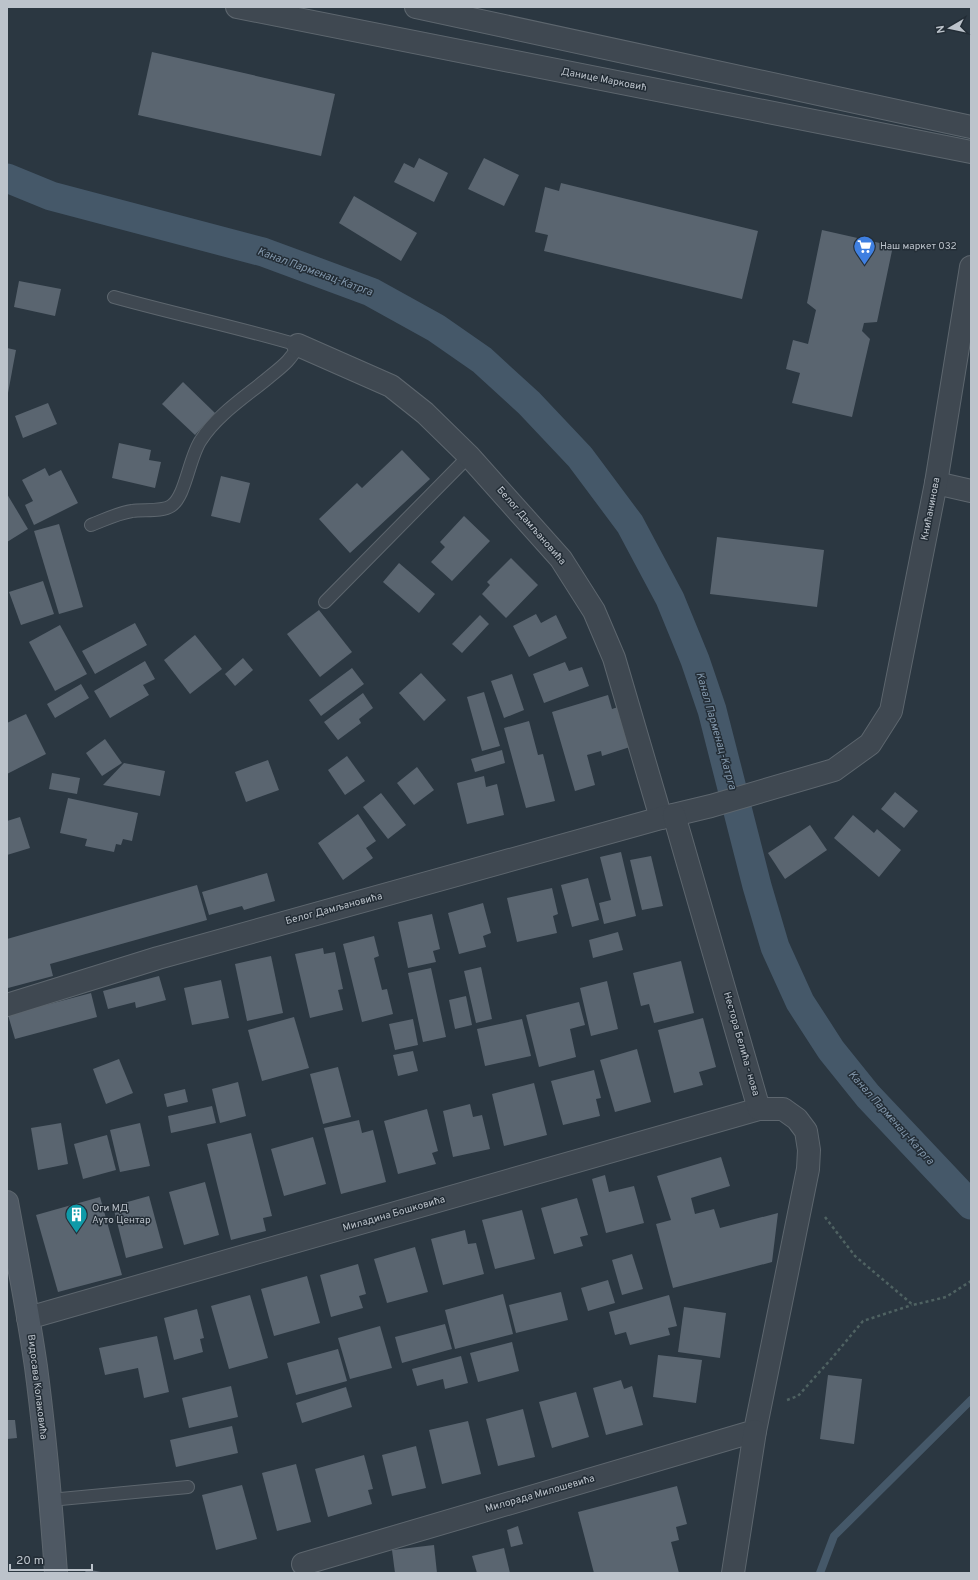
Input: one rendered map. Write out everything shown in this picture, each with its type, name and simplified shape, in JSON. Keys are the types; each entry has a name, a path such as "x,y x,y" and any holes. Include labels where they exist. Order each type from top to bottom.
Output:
{"street":[{"name":"Данице Марковић","path":"237,7 971,152"},
{"path":"416,7 971,127"},
{"name":"Книћанинова","path":"870,744 891,711 936,483 971,267"},
{"name":"Белог Дамљановића","path":"298,345 391,386 425,413 469,456 562,559 594,611 614,658 668,817"},
{"path":"936,483 971,492"},
{"name":"Белог Дамљановића","path":"7,1004 158,958 711,806 834,770 870,744"},
{"name":"Нестора Белића - нова","path":"668,817 760,1109 783,1109 797,1119 806,1131 809,1150 808,1169 760,1409"},
{"name":"Миладина Бошковића","path":"28,1318 760,1109"},
{"name":"Видосава Колаковића","path":"7,1202 28,1318 41,1410 56,1573"},
{"path":"733,1573 760,1409"},
{"name":"Милорада Милошевића","path":"303,1564 755,1432"}],"lane":[{"path":"91,525 131,511 163,509 171,506 177,500 183,488 191,459 200,440 218,420 290,360 298,345 237,327 187,317 114,297"},
{"path":"325,602 469,456"},
{"path":"50,1500 188,1487"}],"path":[{"path":"826,1218 855,1256 913,1305"},
{"path":"760,1409 798,1396 863,1321 913,1305 946,1297 971,1281"}],"building":[{"path":"152,52 335,94 321,156 138,115"},
{"path":"419,158 448,173 434,202 394,182 404,163 414,168"},
{"path":"484,158 519,175 504,206 468,189"},
{"path":"561,183 758,231 742,299 544,251 548,235 535,232 545,187 559,191"},
{"path":"354,196 417,233 401,261 339,223"},
{"path":"822,230 893,246 877,322 864,323 862,331 870,339 852,417 792,403 800,373 786,369 793,340 808,344 816,310 807,303"},
{"path":"19,281 61,289 55,316 14,307"},
{"path":"7,348 16,350 8,393 7,392"},
{"path":"183,382 215,413 195,435 162,404"},
{"path":"48,403 57,424 23,438 15,416"},
{"path":"119,443 151,450 149,460 161,462 155,488 112,478"},
{"path":"402,450 430,479 350,553 319,519 357,483 362,488"},
{"path":"45,468 49,476 61,470 78,503 34,525 25,505 33,501 22,480"},
{"path":"221,476 250,483 240,523 211,516"},
{"path":"7,494 28,529 7,542"},
{"path":"464,516 490,541 452,581 431,562 445,547 440,542"},
{"path":"59,524 83,607 59,614 34,531"},
{"path":"717,537 824,550 817,607 710,594"},
{"path":"511,558 538,585 506,618 482,594 490,585 487,582"},
{"path":"399,563 435,594 419,613 383,582"},
{"path":"43,581 54,614 21,625 9,592"},
{"path":"319,610 352,652 320,677 287,634"},
{"path":"536,614 541,623 556,615 567,638 529,657 513,626"},
{"path":"480,615 489,624 462,653 452,644"},
{"path":"135,623 147,645 95,674 82,651"},
{"path":"60,625 87,674 55,691 29,642"},
{"path":"195,635 222,669 190,694 164,660"},
{"path":"243,658 253,670 235,686 225,674"},
{"path":"145,661 155,679 143,685 149,695 110,718 94,691"},
{"path":"565,662 569,671 582,667 589,686 544,703 533,674"},
{"path":"352,668 364,684 321,716 309,700"},
{"path":"421,673 446,700 424,721 399,693"},
{"path":"512,674 524,710 504,718 491,681"},
{"path":"81,684 89,698 55,718 47,704"},
{"path":"484,692 500,746 482,751 467,697"},
{"path":"363,693 373,708 359,719 361,723 338,740 324,722"},
{"path":"608,695 612,709 618,707 630,747 602,756 601,751 587,755 595,785 575,791 552,712"},
{"path":"26,714 46,754 7,774 7,723"},
{"path":"529,721 538,755 543,754 555,801 526,808 504,728"},
{"path":"105,739 122,763 102,776 86,753"},
{"path":"502,750 505,763 475,772 471,759"},
{"path":"347,756 365,781 345,795 328,770"},
{"path":"268,760 279,790 246,802 235,772"},
{"path":"124,763 165,771 160,796 103,785"},
{"path":"417,767 434,790 414,805 397,783"},
{"path":"52,773 80,778 77,794 49,789"},
{"path":"484,776 486,787 497,784 504,815 467,824 457,783"},
{"path":"895,792 918,811 904,828 881,809"},
{"path":"381,793 406,825 388,839 363,807"},
{"path":"68,798 138,813 132,841 123,839 121,845 116,844 114,852 85,846 87,839 60,833"},
{"path":"358,814 376,841 366,848 373,858 343,880 318,843"},
{"path":"853,815 874,833 877,829 901,850 879,877 834,838"},
{"path":"20,817 30,848 7,855 7,821"},
{"path":"810,825 827,850 785,879 768,853"},
{"path":"621,852 636,916 604,924 599,903 611,900 600,857"},
{"path":"651,856 663,906 642,910 630,860"},
{"path":"267,873 275,901 244,910 242,906 209,915 202,892"},
{"path":"588,878 599,920 572,927 561,885"},
{"path":"197,885 207,920 50,964 53,976 8,988 7,939"},
{"path":"552,888 558,914 553,916 557,933 517,942 507,898"},
{"path":"483,903 491,933 483,936 486,947 459,954 448,913"},
{"path":"432,914 440,949 433,951 436,962 408,968 398,922"},
{"path":"618,932 623,950 593,958 589,940"},
{"path":"374,936 379,956 374,958 382,990 387,989 393,1014 362,1022 343,944"},
{"path":"323,948 324,954 335,952 343,989 338,990 343,1010 310,1018 295,954"},
{"path":"271,956 283,1013 247,1021 235,964"},
{"path":"681,961 694,1013 654,1023 649,1004 641,1006 633,973"},
{"path":"481,967 492,1019 476,1023 464,971"},
{"path":"431,968 446,1037 423,1042 408,973"},
{"path":"159,976 166,1000 136,1008 135,1002 108,1009 103,991"},
{"path":"221,980 229,1018 192,1025 184,988"},
{"path":"607,981 618,1029 591,1036 580,988"},
{"path":"91,993 97,1017 15,1039 8,1015"},
{"path":"466,996 472,1025 455,1029 449,1000"},
{"path":"579,1002 585,1025 570,1029 576,1057 539,1067 526,1015"},
{"path":"294,1017 309,1068 262,1081 248,1030"},
{"path":"703,1018 716,1067 699,1072 703,1085 674,1093 658,1030"},
{"path":"413,1019 418,1045 395,1050 389,1024"},
{"path":"522,1019 531,1056 485,1066 477,1029"},
{"path":"637,1049 651,1102 615,1112 600,1060"},
{"path":"413,1051 418,1071 398,1076 393,1055"},
{"path":"119,1059 133,1093 106,1104 93,1069"},
{"path":"338,1067 351,1117 323,1124 310,1074"},
{"path":"594,1070 601,1098 596,1099 600,1116 563,1125 551,1081"},
{"path":"238,1082 246,1116 220,1123 212,1089"},
{"path":"534,1083 547,1135 504,1146 492,1094"},
{"path":"185,1089 188,1102 167,1107 164,1094"},
{"path":"470,1104 473,1117 482,1115 490,1149 453,1157 443,1111"},
{"path":"212,1106 216,1123 171,1133 168,1116"},
{"path":"427,1109 438,1151 432,1153 436,1164 398,1174 384,1121"},
{"path":"359,1120 362,1133 373,1130 386,1182 341,1194 324,1128"},
{"path":"61,1123 68,1164 38,1170 31,1128"},
{"path":"140,1123 150,1166 120,1172 110,1130"},
{"path":"251,1133 272,1216 263,1218 266,1231 231,1240 207,1144"},
{"path":"107,1135 116,1170 83,1179 74,1144"},
{"path":"313,1137 326,1184 284,1196 271,1149"},
{"path":"721,1157 730,1186 691,1198 695,1214 714,1209 720,1228 778,1213 772,1262 673,1288 656,1224 671,1220 657,1176"},
{"path":"605,1175 609,1192 634,1186 644,1223 606,1233 592,1179"},
{"path":"205,1182 219,1235 184,1245 169,1192"},
{"path":"149,1196 163,1248 126,1258 113,1206"},
{"name":"Оги МД Ауто Центар","path":"100,1197 122,1275 58,1292 36,1215"},
{"path":"577,1198 588,1235 580,1237 583,1246 554,1254 541,1208"},
{"path":"522,1210 535,1259 495,1269 482,1220"},
{"path":"465,1230 468,1244 476,1243 484,1274 443,1285 431,1239"},
{"path":"415,1247 428,1292 387,1303 374,1259"},
{"path":"632,1254 643,1289 622,1295 612,1260"},
{"path":"358,1264 366,1294 359,1296 363,1308 331,1317 320,1275"},
{"path":"307,1276 320,1323 274,1336 261,1289"},
{"path":"608,1280 615,1303 588,1311 581,1288"},
{"path":"561,1292 568,1320 516,1333 509,1305"},
{"path":"503,1294 513,1334 455,1349 445,1310"},
{"path":"250,1295 268,1358 229,1369 211,1306"},
{"path":"669,1295 677,1326 668,1328 670,1335 630,1345 626,1332 615,1335 609,1312"},
{"path":"684,1307 726,1313 720,1358 678,1352"},
{"path":"197,1309 204,1338 200,1339 203,1352 174,1360 164,1318"},
{"path":"445,1324 452,1349 402,1363 395,1337"},
{"path":"380,1326 392,1368 350,1379 338,1338"},
{"path":"157,1336 169,1392 144,1398 138,1368 105,1375 99,1348"},
{"path":"512,1342 519,1371 478,1382 470,1353"},
{"path":"338,1349 347,1381 296,1395 287,1363"},
{"path":"658,1355 702,1360 696,1403 653,1397"},
{"path":"461,1356 468,1383 445,1389 443,1379 417,1386 412,1369"},
{"path":"828,1375 862,1379 854,1444 820,1439"},
{"path":"621,1380 624,1389 632,1386 643,1425 606,1435 593,1388"},
{"path":"231,1386 238,1417 189,1428 182,1398"},
{"path":"346,1387 352,1407 302,1423 296,1403"},
{"path":"576,1392 589,1437 552,1448 539,1402"},
{"path":"523,1409 535,1457 498,1466 486,1419"},
{"path":"7,1420 15,1420 17,1438 7,1439"},
{"path":"468,1421 481,1474 442,1484 429,1430"},
{"path":"232,1426 238,1453 176,1467 170,1440"},
{"path":"416,1446 426,1488 392,1496 382,1455"},
{"path":"364,1455 373,1489 368,1490 372,1504 328,1517 315,1469"},
{"path":"296,1464 311,1522 277,1531 262,1473"},
{"path":"242,1485 257,1539 216,1550 202,1495"},
{"path":"677,1486 687,1524 676,1527 679,1540 671,1542 679,1573 594,1573 578,1512"},
{"path":"518,1526 523,1544 511,1547 507,1530"},
{"path":"434,1545 437,1573 395,1573 392,1550"},
{"path":"504,1548 510,1573 477,1573 472,1556"},
{"path":"86,1569 101,1572 101,1573 85,1573"}],"waterway":[{"name":"Канал Парменац-Катрга","path":"7,178 51,196 263,252 371,292 436,328 482,360 529,403 580,457 630,524 670,599 695,660 712,710 757,886 775,947 800,1002 831,1050 868,1096 971,1205"},
{"path":"820,1573 834,1536 971,1400"}],"place":[{"name":"Наш маркет 032","path":"865,266"},
{"name":"Оги МД Ауто Центар","path":"76,1234"}]}
